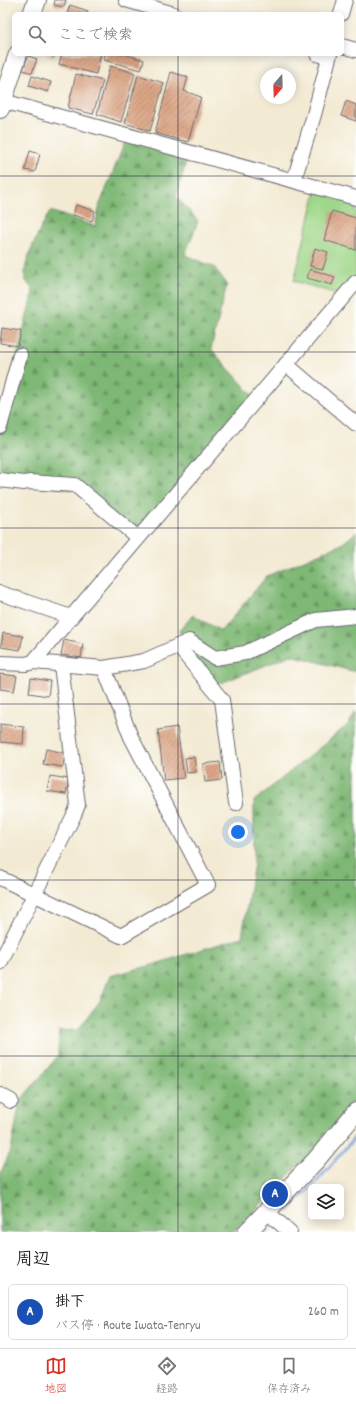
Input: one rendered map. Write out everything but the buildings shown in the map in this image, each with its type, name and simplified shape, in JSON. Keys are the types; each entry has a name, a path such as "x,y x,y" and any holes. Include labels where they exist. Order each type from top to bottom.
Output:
{"main road":[{"path":"33,12 37,0"},
{"path":"1,105 5,80 17,56"},
{"path":"247,1232 316,1160 356,1112"}],"street":[{"path":"126,0 167,12"},
{"path":"342,12 345,0"},
{"path":"344,47 356,50"},
{"path":"294,180 314,115 325,56"},
{"path":"1,105 294,180 356,198"},
{"path":"33,662 356,282"},
{"path":"0,426 20,355"},
{"path":"286,364 356,424"},
{"path":"0,480 24,483 75,485 138,538"},
{"path":"0,593 71,617"},
{"path":"0,663 26,664 33,662 104,668 144,661 189,641 215,658 245,653 316,620 356,616"},
{"path":"178,646 222,700 236,803"},
{"path":"0,963 78,805 61,664"},
{"path":"0,878 121,936 208,885 131,737 104,668"},
{"path":"267,1212 290,1232"}],"green space":[{"path":"130,130 189,152 176,196 198,221 185,255 214,267 227,284 211,349 256,399 134,535 89,492 0,479 0,427 33,291 25,278 25,271 30,253 50,211 95,226 100,204"},
{"path":"317,187 356,198 356,282 344,296 294,281"},
{"path":"356,532 356,672 291,655 211,687 190,657 186,642 179,631 193,615 221,631 267,576 342,544"},
{"path":"356,711 356,1102 319,1144 234,1232 0,1232 0,1174 11,1150 20,1101 58,1056 59,1031 78,1030 100,1001 110,976 152,965 242,937 254,863 254,801 349,724"}],"waterway":[{"path":"315,1184 356,1136"},
{"path":"288,1210 308,1191"},
{"path":"266,1232 269,1229"}],"place":[{"name":"掛下","path":"275,1194"}]}
